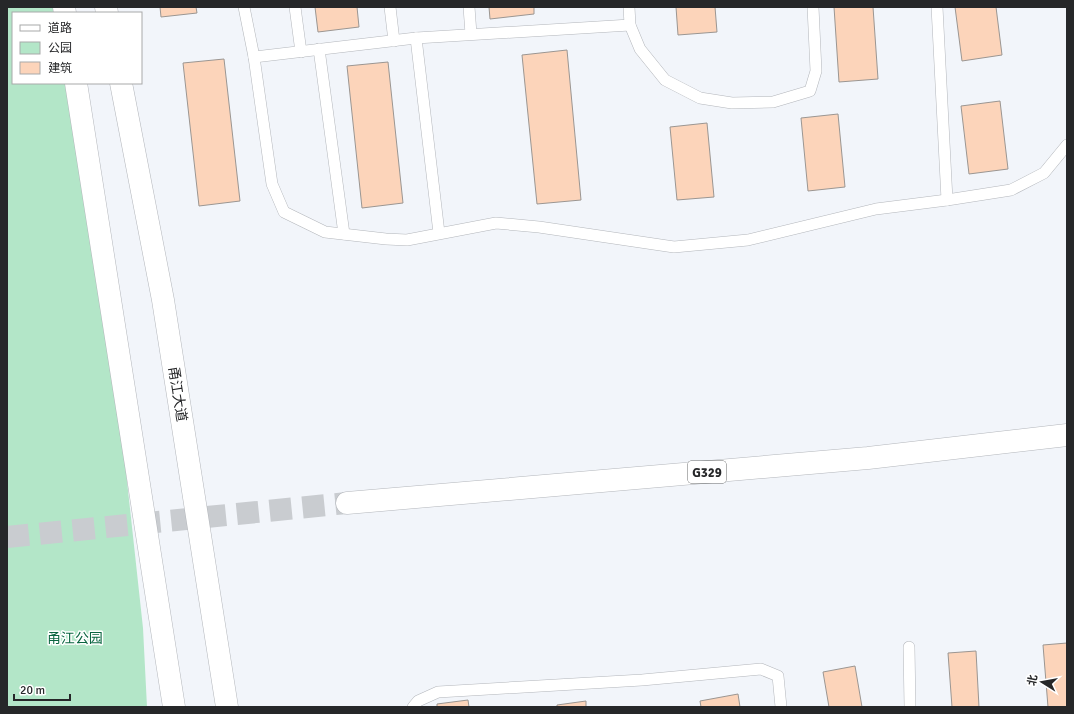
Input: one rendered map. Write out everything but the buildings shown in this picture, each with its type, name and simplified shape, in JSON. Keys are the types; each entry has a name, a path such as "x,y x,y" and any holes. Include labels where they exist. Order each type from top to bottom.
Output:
{"main road":[{"path":"76,84 174,707"},
{"name":"甬江大道","path":"121,84 163,300 227,707"},
{"name":"G329","path":"347,503 868,458 1067,435"}],"lane":[{"path":"244,7 254,57 272,184 284,212 325,232 407,240 496,223 539,227 674,247 748,240 876,208 947,200 1011,190 1044,173 1067,145"},
{"path":"295,7 301,52"},
{"path":"390,7 394,41"},
{"path":"469,7 471,34"},
{"path":"630,7 630,25 640,49 666,80 700,98 732,103 773,102 810,91 816,72 813,7"},
{"path":"937,7 947,200"},
{"path":"254,57 416,38 630,25"},
{"path":"416,38 439,233"},
{"path":"319,50 344,234"},
{"path":"909,647 910,707"},
{"path":"413,707 418,701 438,692 642,680 761,669 778,676 781,707"}],"green space":[{"name":"甬江公园","path":"7,7 53,7 54,12 12,12 12,84 65,84 121,426 143,628 147,707 7,707"}],"tunnel":[{"path":"7,537 347,503"}]}
